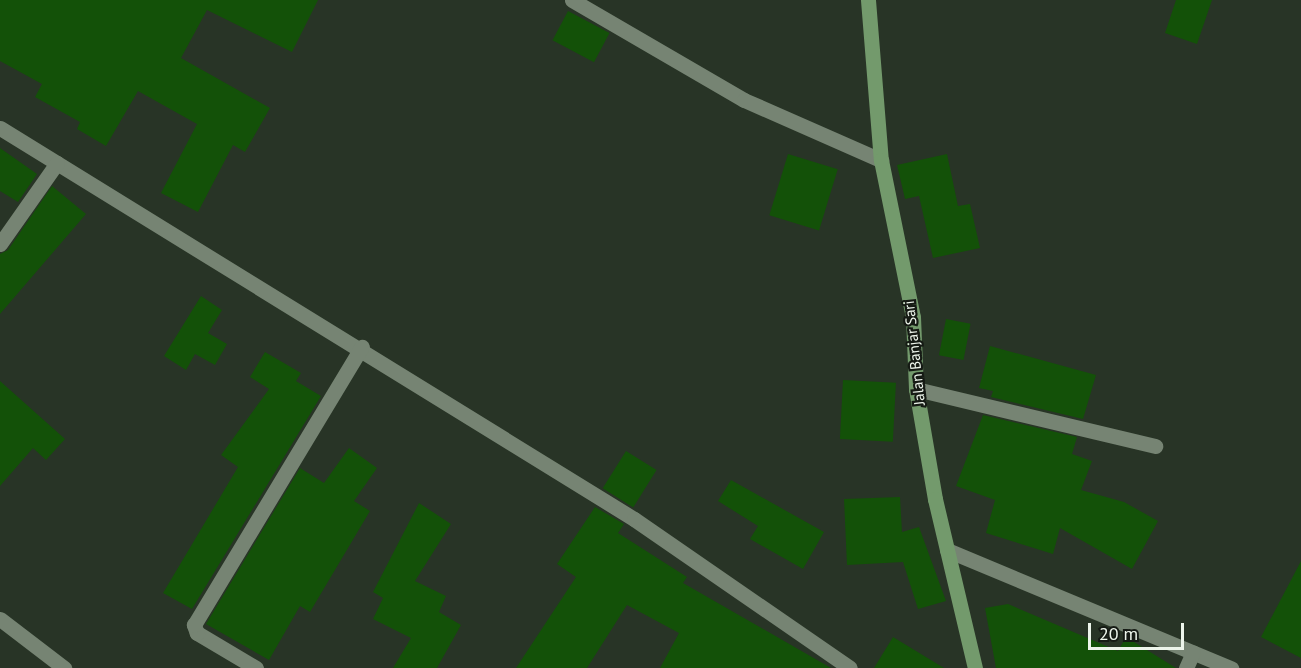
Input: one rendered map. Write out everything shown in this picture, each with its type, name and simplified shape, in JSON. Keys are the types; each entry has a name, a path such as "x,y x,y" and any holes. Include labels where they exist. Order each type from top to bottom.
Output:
{"street":[{"path":"572,0 744,100 881,160"},
{"name":"Jalan Banjar Sari","path":"868,0 881,160 913,317 916,389 947,550 975,668"},
{"path":"0,128 362,347 634,519 850,668"},
{"path":"0,244 57,163"},
{"path":"256,668 198,633 194,626 362,347"},
{"path":"916,389 1155,446"},
{"path":"947,550 1231,668"},
{"path":"0,619 64,668"},
{"path":"1186,668 1193,652"}],"building":[{"path":"0,0 318,0 292,52 207,10 181,58 270,108 245,152 233,145 198,212 161,193 197,124 138,91 106,146 77,129 80,122 35,97 42,84 0,61"},
{"path":"1176,0 1212,0 1197,44 1165,33"},
{"path":"568,11 609,33 594,62 553,40"},
{"path":"0,148 37,174 18,202 0,191"},
{"path":"788,154 838,169 819,230 769,215"},
{"path":"947,154 958,206 970,204 980,248 933,258 919,196 905,199 897,165"},
{"path":"52,186 86,214 0,314 0,254 8,250"},
{"path":"201,296 222,310 208,333 227,344 215,365 195,354 186,370 164,356"},
{"path":"946,319 971,324 963,360 939,355"},
{"path":"990,346 1096,375 1083,419 991,397 993,391 979,388"},
{"path":"265,352 301,373 296,381 321,396 192,609 163,593 238,467 221,455 269,389 250,377"},
{"path":"843,380 896,383 893,442 840,439"},
{"path":"0,381 65,439 46,460 33,448 0,486"},
{"path":"983,415 1077,437 1072,454 1092,461 1081,490 1124,502 1158,521 1132,569 1060,528 1053,554 986,533 995,500 956,486"},
{"path":"349,448 377,468 354,501 370,511 310,612 300,606 269,660 206,624 300,468 324,483"},
{"path":"626,451 657,470 633,507 603,488"},
{"path":"731,480 824,532 803,569 750,539 758,526 718,501"},
{"path":"900,497 902,532 919,527 946,601 918,609 903,562 847,565 844,499"},
{"path":"419,503 451,524 415,581 446,596 439,612 461,625 437,668 393,668 411,638 373,619 383,598 373,592"},
{"path":"595,507 624,524 618,533 687,577 683,583 831,668 660,668 679,633 627,605 587,668 516,668 576,577 557,564"},
{"path":"1301,561 1301,658 1261,637"},
{"path":"1008,604 1118,651 1126,637 1176,668 996,668 985,608"},
{"path":"893,637 944,668 874,668"}]}
